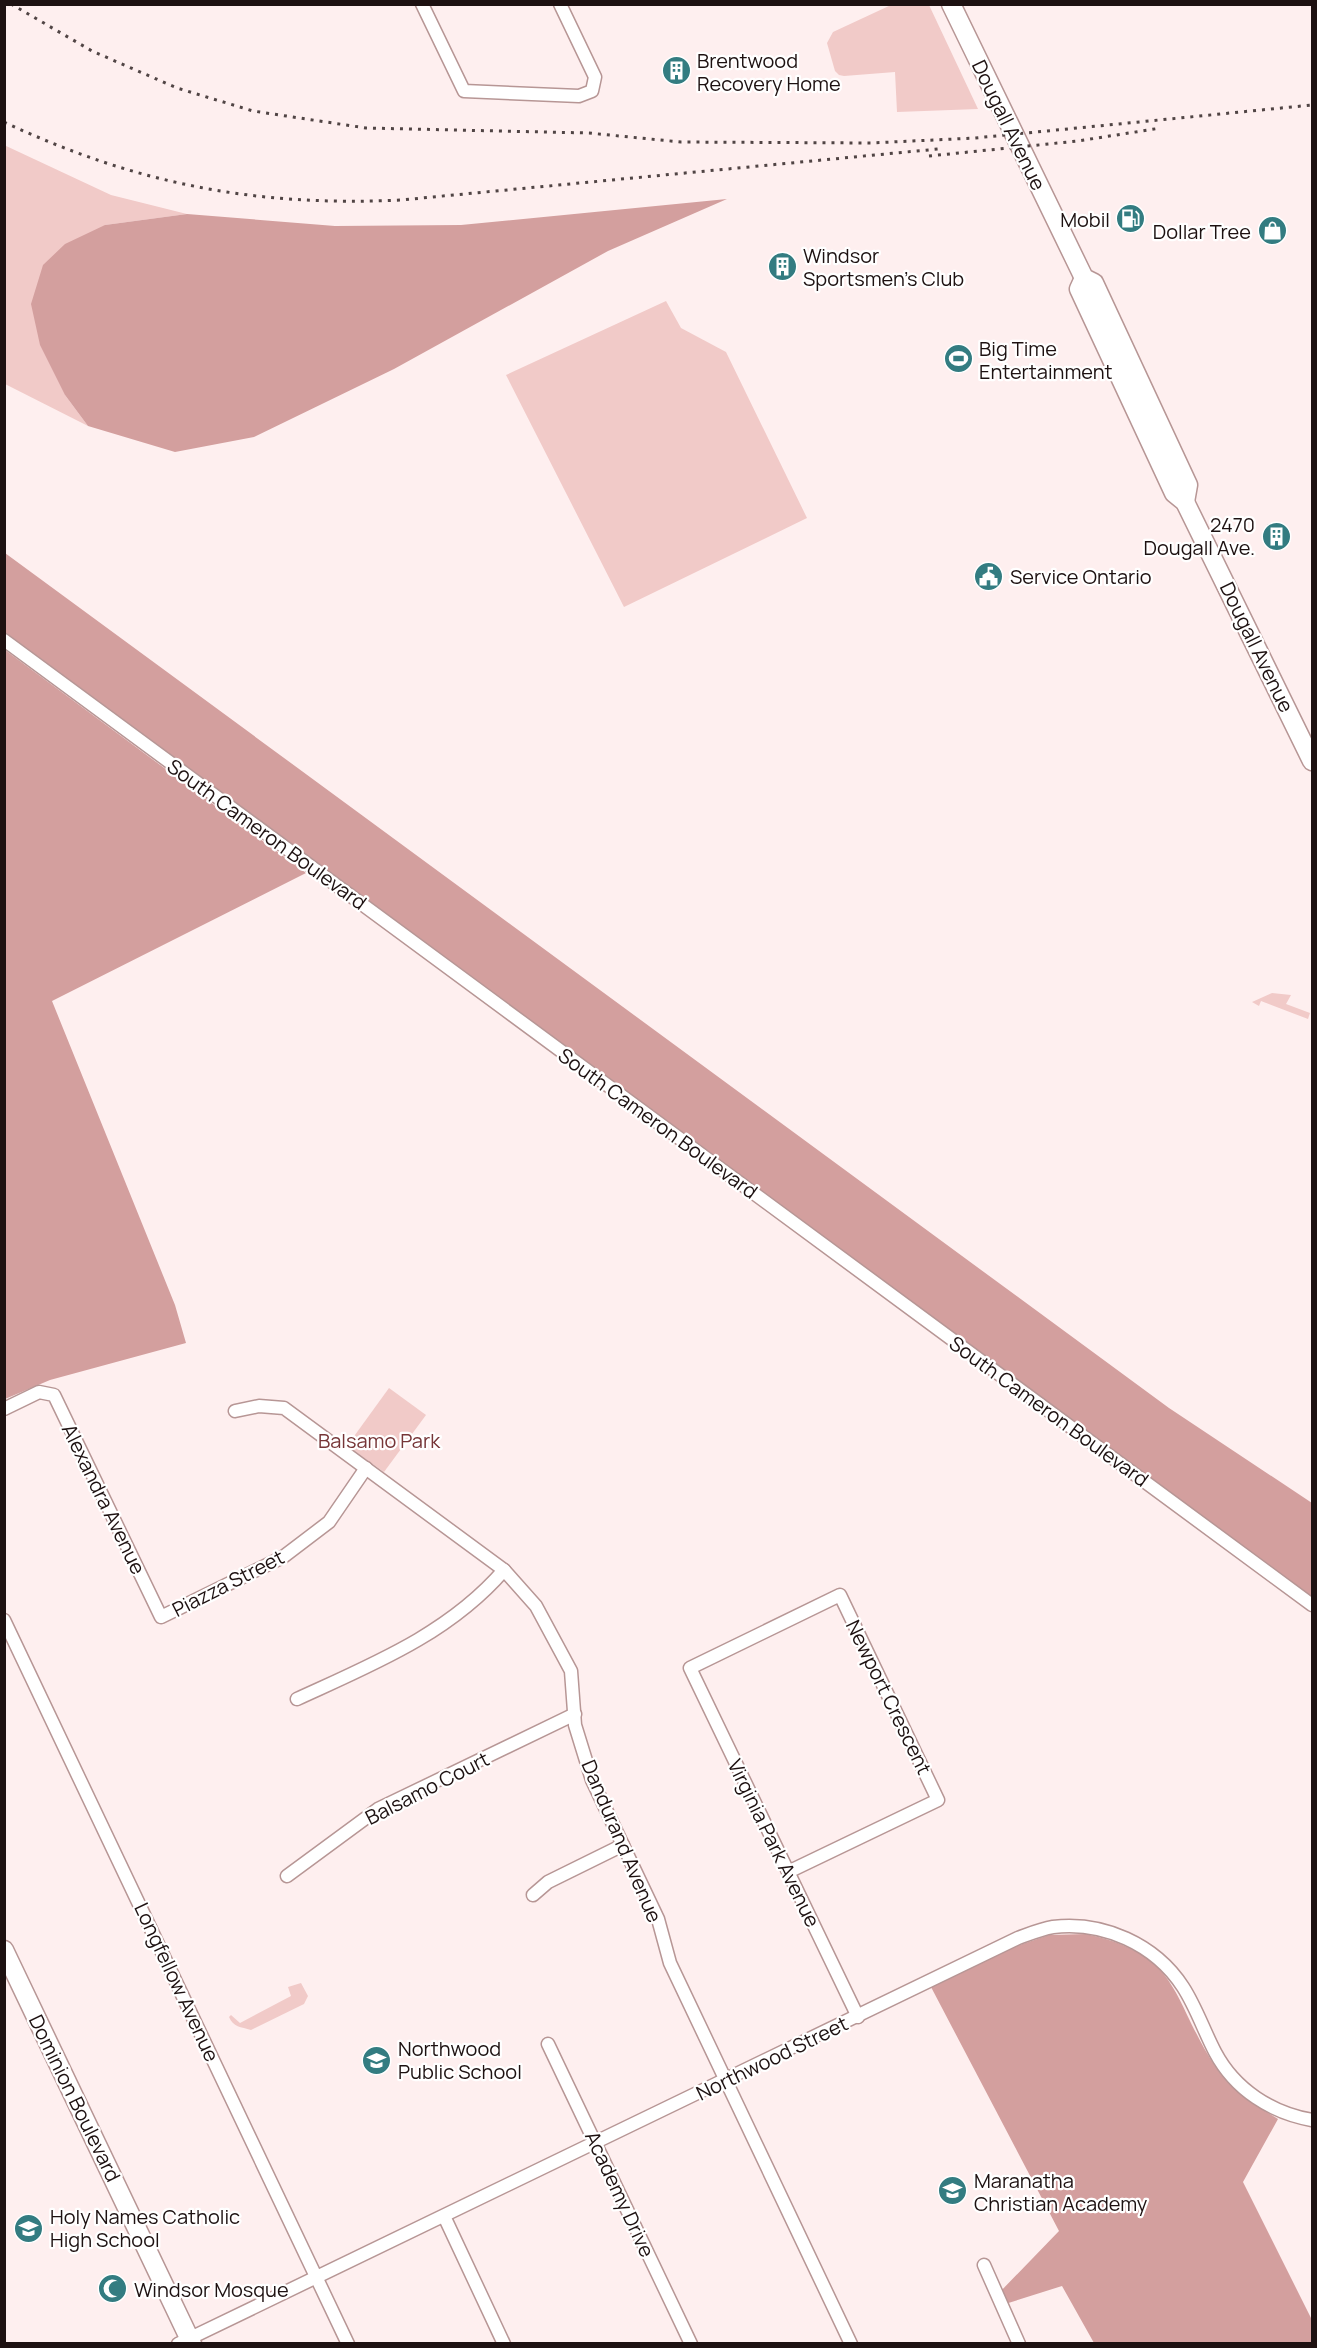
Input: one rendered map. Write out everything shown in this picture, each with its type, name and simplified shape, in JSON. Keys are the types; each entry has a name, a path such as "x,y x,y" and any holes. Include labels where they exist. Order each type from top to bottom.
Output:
{"street":[{"path":"422,4 464,91 579,96 592,91 594,77 560,4"},
{"name":"Dougall Avenue","path":"951,4 1084,278 1079,288 1174,493 1185,502 1312,760"},
{"name":"South Cameron Boulevard","path":"4,640 1312,1605"},
{"name":"Alexandra Avenue","path":"4,1409 39,1392 54,1395 161,1617"},
{"name":"Dandurand Avenue","path":"235,1411 259,1406 284,1408 504,1570 536,1606 571,1671 575,1714 592,1780 658,1919 670,1963 851,2343"},
{"name":"Piazza Street","path":"161,1617 283,1557 329,1522 366,1468"},
{"path":"297,1699 402,1651 446,1622 504,1570"},
{"name":"Newport Crescent","path":"690,1668 840,1595 938,1800 788,1872"},
{"name":"Longfellow Avenue","path":"4,1620 348,2343"},
{"name":"Virginia Park Avenue","path":"690,1668 858,2017"},
{"name":"Balsamo Court","path":"287,1876 378,1809 575,1714"},
{"path":"533,1895 548,1882 623,1845"},
{"name":"Northwood Street","path":"186,2342 1018,1938 1050,1928 1079,1925 1104,1930 1135,1942 1163,1962 1183,1987 1216,2055 1232,2077 1254,2097 1287,2115 1312,2120"},
{"name":"Dominion Boulevard","path":"4,1950 186,2342"},
{"name":"Academy Drive","path":"548,2044 691,2343"},
{"path":"444,2216 504,2343"},
{"path":"984,2265 1019,2343"}],"green space":[{"path":"891,5 929,5 978,109 897,112 895,72 844,76 835,71 827,43 833,32"},
{"path":"4,145 111,195 187,214 105,225 65,395 88,426 5,384"},
{"path":"666,301 681,328 726,352 807,518 624,607 506,375"},
{"path":"1272,993 1291,995 1286,1004 1310,1013 1308,1019 1261,1001 1259,1006 1252,1002"},
{"name":"Balsamo Park","path":"389,1388 426,1415 384,1472 347,1446"},
{"path":"301,1983 308,1996 304,2004 251,2030 235,2025 229,2017 231,2015 240,2023 291,1996 288,1987"}],"shaded area":[{"path":"727,199 608,251 394,369 254,437 175,452 88,426 65,395 40,345 31,304 43,265 65,244 105,225 187,214 335,226 461,225"},
{"path":"5,553 1169,1408 1312,1503 1312,1597 5,632"},
{"path":"5,650 306,873 52,1001 175,1305 186,1343 50,1380 5,1399"},
{"path":"1086,1934 1117,1943 1140,1954 1157,1967 1170,1982 1200,2041 1221,2075 1244,2096 1278,2119 1243,2182 1312,2320 1312,2343 1094,2343 1062,2286 1002,2305 997,2295 1059,2231 931,1987 1008,1949 1049,1935"}],"railway":[{"path":"11,4 92,51 177,88 253,111 366,128 589,133 681,142 871,143 975,138 1312,105"},
{"path":"4,122 101,161 149,176 246,195 348,201 401,200 938,149"},
{"path":"929,156 1078,141 1161,128"}],"place":[{"name":"Brentwood Recovery Home","path":"676,71"},
{"name":"Mobil","path":"1131,219"},
{"name":"Dollar Tree","path":"1272,231"},
{"name":"Windsor Sportsmen's Club","path":"782,266"},
{"name":"Big Time Entertainment","path":"958,359"},
{"name":"2470 Dougall Ave.","path":"1276,536"},
{"name":"Service Ontario","path":"989,576"},
{"name":"Northwood Public School","path":"377,2060"},
{"name":"Maranatha Christian Academy","path":"953,2191"},
{"name":"Holy Names Catholic High School","path":"29,2228"},
{"name":"Windsor Mosque","path":"113,2289"}]}
